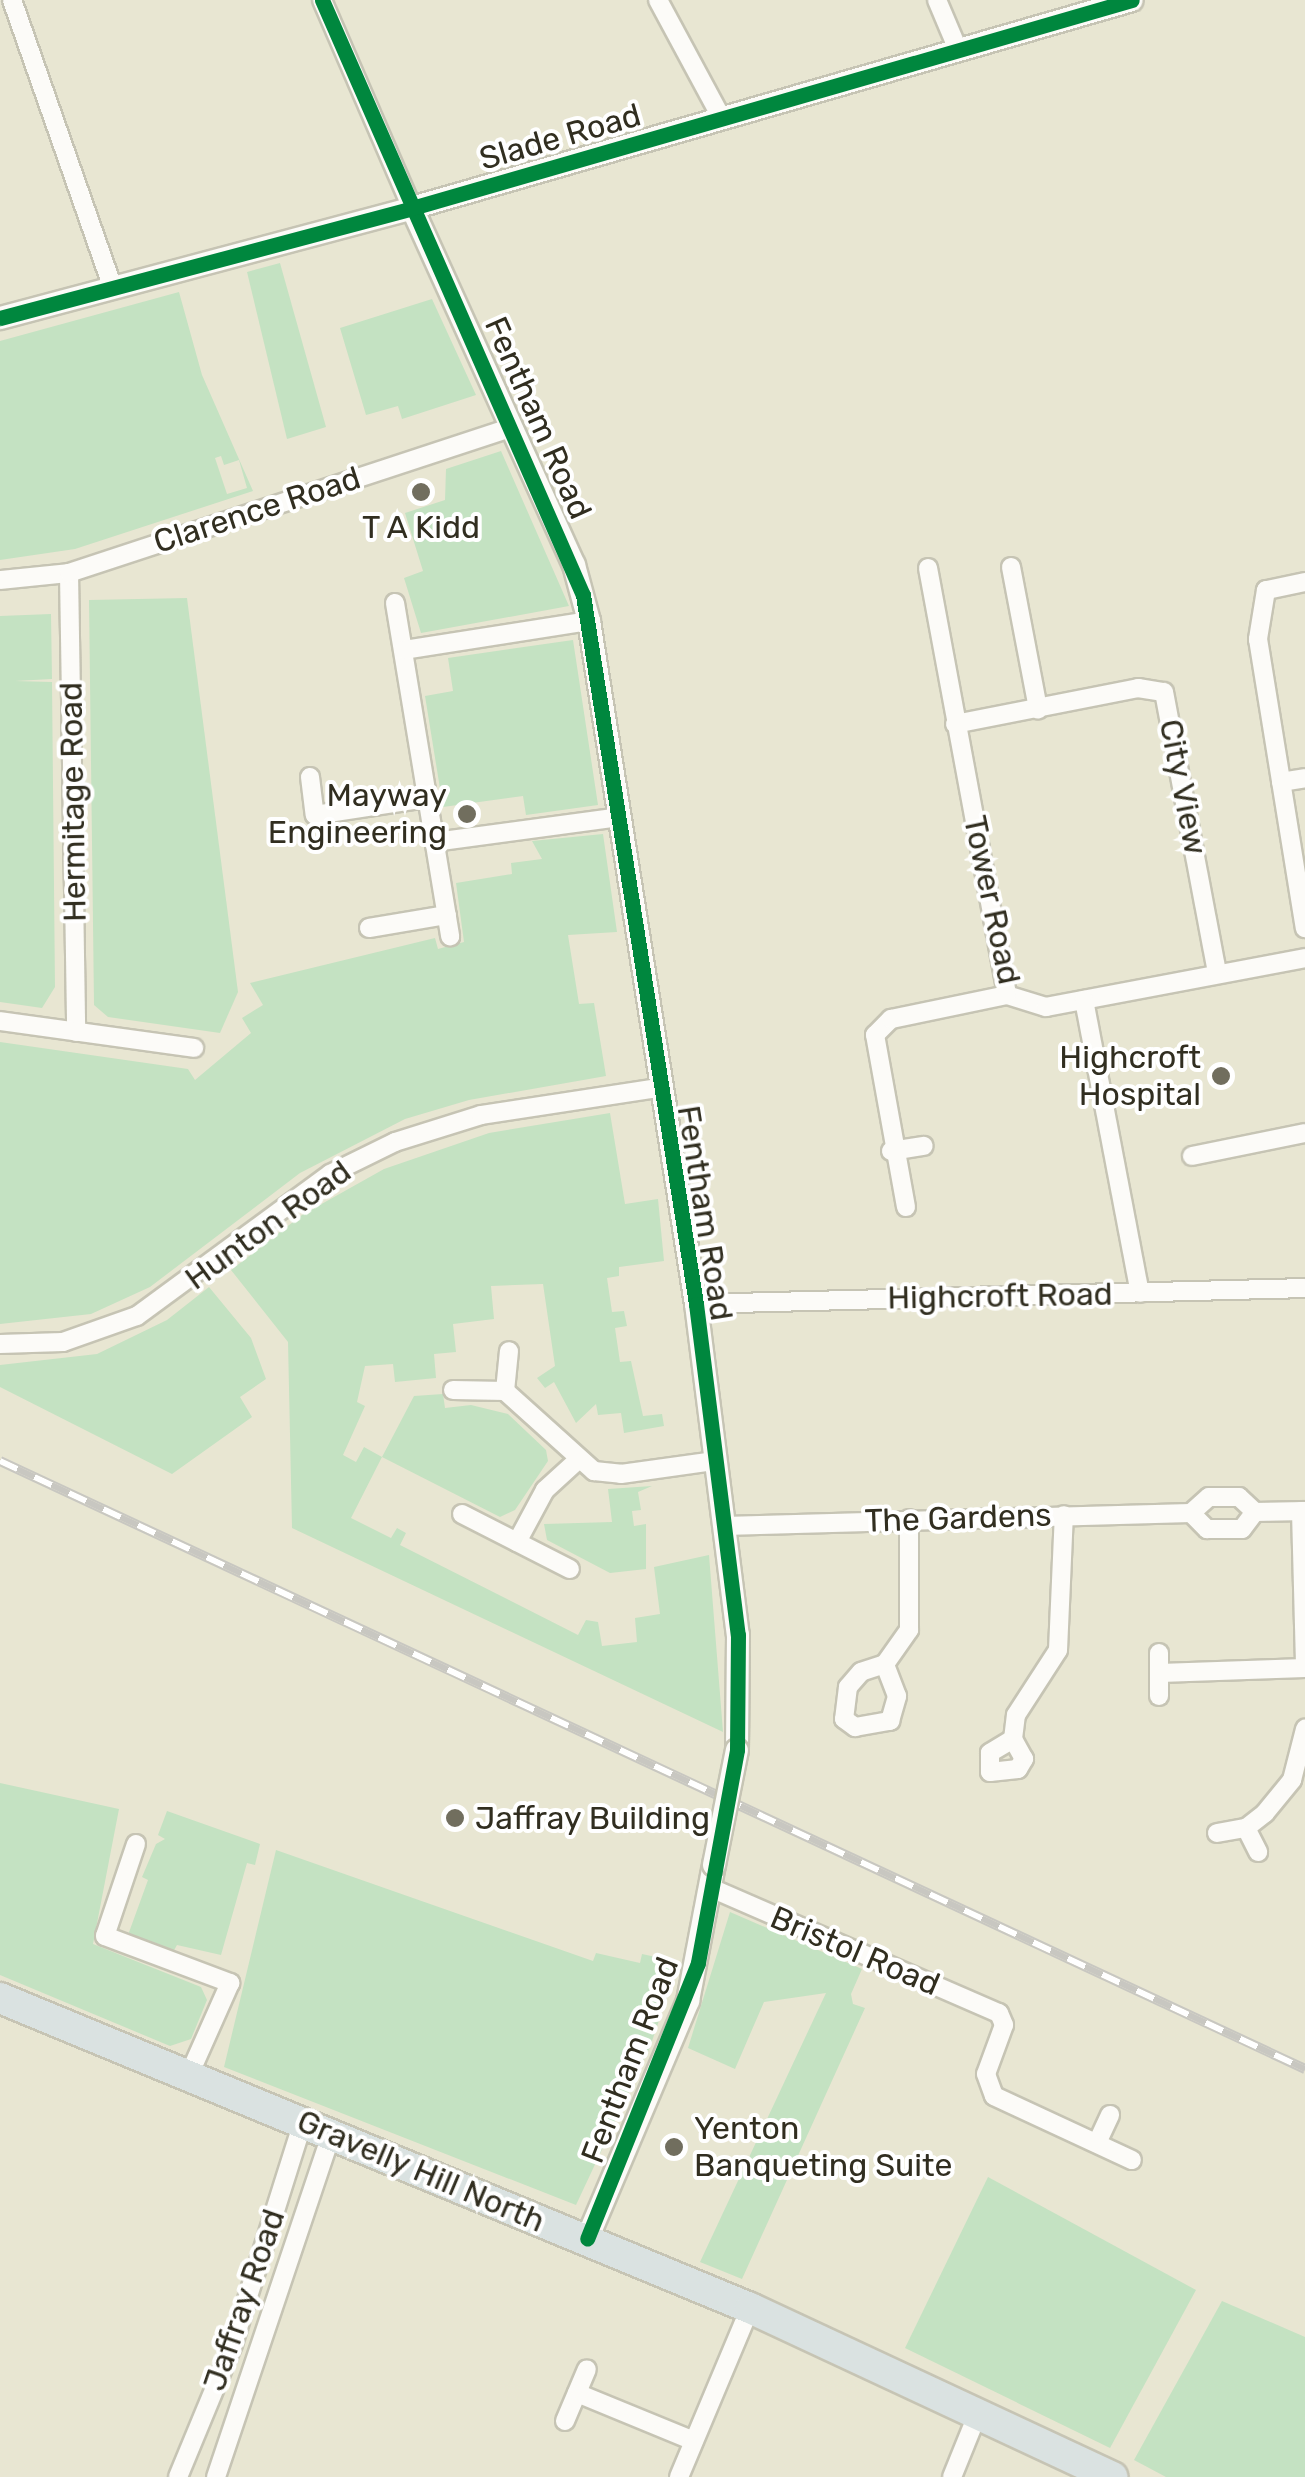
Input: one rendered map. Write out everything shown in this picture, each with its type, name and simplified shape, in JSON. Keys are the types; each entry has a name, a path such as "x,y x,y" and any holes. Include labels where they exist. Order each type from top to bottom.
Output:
{"main road":[{"name":"Gravelly Hill North","path":"0,1998 750,2308 1112,2477"}],"street":[{"path":"12,0 112,286"},
{"path":"322,0 412,208"},
{"path":"658,0 722,119"},
{"path":"937,0 958,52"},
{"name":"Slade Road","path":"0,318 412,208 1132,0"},
{"name":"Fentham Road","path":"412,208 574,564 589,621 621,817 658,1088 696,1304 742,1694 737,1750 688,2001 588,2240"},
{"name":"Clarence Road","path":"0,580 69,572 512,426"},
{"path":"1012,567 1038,709"},
{"name":"Tower Road","path":"928,568 1006,995 1046,1006 1305,958"},
{"name":"Hermitage Road","path":"69,572 76,1032"},
{"path":"1305,582 1266,590 1260,604 1258,639 1305,928"},
{"path":"395,603 450,937"},
{"path":"404,650 589,621"},
{"name":"City View","path":"956,724 1138,688 1164,692 1218,973"},
{"path":"310,776 316,816 428,798"},
{"path":"1281,782 1305,778"},
{"path":"435,842 621,817"},
{"path":"368,928 447,915"},
{"path":"906,1208 891,1151 874,1045 881,1025 1006,995"},
{"path":"1084,1000 1140,1293"},
{"path":"0,1022 194,1048"},
{"name":"Hunton Road","path":"0,1344 63,1342 137,1316 330,1174 395,1142 481,1115 658,1088"},
{"path":"1192,1156 1305,1133"},
{"path":"891,1151 924,1146"},
{"name":"Highcroft Road","path":"696,1304 1305,1288"},
{"path":"505,1391 509,1351"},
{"path":"453,1390 505,1391 578,1460 608,1474 715,1461"},
{"path":"517,1542 545,1490 578,1460"},
{"name":"The Gardens","path":"724,1526 1191,1513 1208,1497 1239,1497 1255,1512 1303,1511"},
{"path":"1160,1672 1305,1665 1303,1511"},
{"name":"The Gardens","path":"1191,1513 1208,1529 1242,1529 1255,1512"},
{"path":"462,1514 570,1569"},
{"path":"1013,1738 1016,1714 1058,1650 1064,1514"},
{"path":"884,1664 909,1630 909,1519"},
{"path":"1159,1696 1160,1653"},
{"path":"1217,1832 1246,1828 1292,1780 1305,1730"},
{"path":"1246,1828 1258,1852"},
{"path":"136,1844 105,1936 230,1984 189,2075"},
{"name":"Bristol Road","path":"712,1877 999,2013 1004,2026 986,2074 994,2096 1097,2143"},
{"path":"1110,2116 1097,2143 1132,2160"},
{"name":"Jaffray Road","path":"178,2477 318,2127"},
{"name":"Jaffray Road","path":"216,2477 318,2127"},
{"path":"679,2477 750,2308"},
{"path":"565,2420 587,2369"},
{"path":"576,2393 694,2441"},
{"path":"952,2477 978,2413"}],"green space":[{"path":"280,263 326,427 287,439 247,272"},
{"path":"179,292 202,375 253,491 75,549 0,560 0,341","holes":["221,456 224,465 239,460 247,488 227,494 215,458"]},
{"path":"432,299 476,395 402,419 398,406 366,415 340,328"},
{"path":"501,451 569,606 421,633 404,578 423,571 405,513 445,500 446,469"},
{"path":"187,598 238,992 220,1033 108,1017 94,1005 89,600"},
{"path":"51,614 52,679 15,681 52,682 55,987 42,1008 0,1002 0,616"},
{"path":"573,640 598,805 526,815 523,796 443,807 425,696 453,691 448,658"},
{"path":"603,834 617,932 568,935 579,1004 594,1003 606,1076 469,1100 405,1119 300,1173 150,1287 91,1314 0,1324 0,1042 188,1069 195,1080 251,1033 242,1018 263,1005 250,983 435,938 438,949 464,942 456,883 512,874 511,863 542,859 532,841"},
{"path":"610,1113 625,1204 658,1199 664,1261 619,1267 619,1276 607,1278 612,1312 624,1311 627,1326 615,1328 620,1362 631,1361 643,1416 662,1414 664,1426 624,1433 621,1413 598,1415 596,1404 576,1423 554,1382 545,1388 537,1378 555,1366 543,1284 491,1286 494,1319 453,1324 456,1352 434,1354 436,1378 395,1382 393,1364 365,1366 357,1402 365,1406 343,1455 356,1462 364,1447 382,1457 351,1518 391,1538 397,1528 406,1533 400,1545 578,1635 586,1620 598,1622 602,1646 637,1642 635,1618 660,1614 654,1567 709,1555 723,1732 292,1528 288,1342 231,1270 302,1215 384,1169 489,1133"},
{"path":"209,1287 251,1338 266,1379 240,1397 252,1417 172,1474 0,1387 0,1365 97,1354 167,1320"},
{"path":"443,1394 445,1408 471,1405 508,1414 546,1450 548,1461 515,1510 500,1517 382,1457 414,1396"},
{"path":"652,1486 638,1492 641,1510 632,1511 634,1526 646,1524 646,1569 610,1573 547,1540 544,1524 612,1522 608,1489"},
{"path":"0,1783 119,1809 93,1944 201,1987 207,2000 191,2039 170,2046 0,1975"},
{"path":"167,1811 260,1844 255,1865 247,1863 221,1955 177,1945 173,1952 128,1935 148,1880 142,1877 156,1844 165,1839 158,1835"},
{"path":"276,1850 593,1961 596,1953 640,1963 642,1954 679,1962 650,2047 576,2205 224,2067"},
{"path":"730,1912 862,1969 851,1994 853,2004 865,2008 742,2279 700,2262 826,1993 764,2002 735,2069 688,2048"},
{"path":"988,2177 1196,2290 1110,2448 905,2348"},
{"path":"1222,2301 1305,2337 1305,2477 1166,2477 1134,2460"}],"railway":[{"path":"0,1461 1305,2069"}],"cycle path":[{"path":"322,0 583,595 696,1304 738,1635 737,1750 698,1963 587,2239"},
{"path":"0,318 412,208 1132,0"}],"place":[{"name":"T A Kidd","path":"421,492"},
{"name":"Mayway Engineering","path":"467,814"},
{"name":"Highcroft Hospital","path":"1221,1076"},
{"name":"Jaffray Building","path":"455,1818"},
{"name":"Yenton Banqueting Suite","path":"674,2147"}]}
